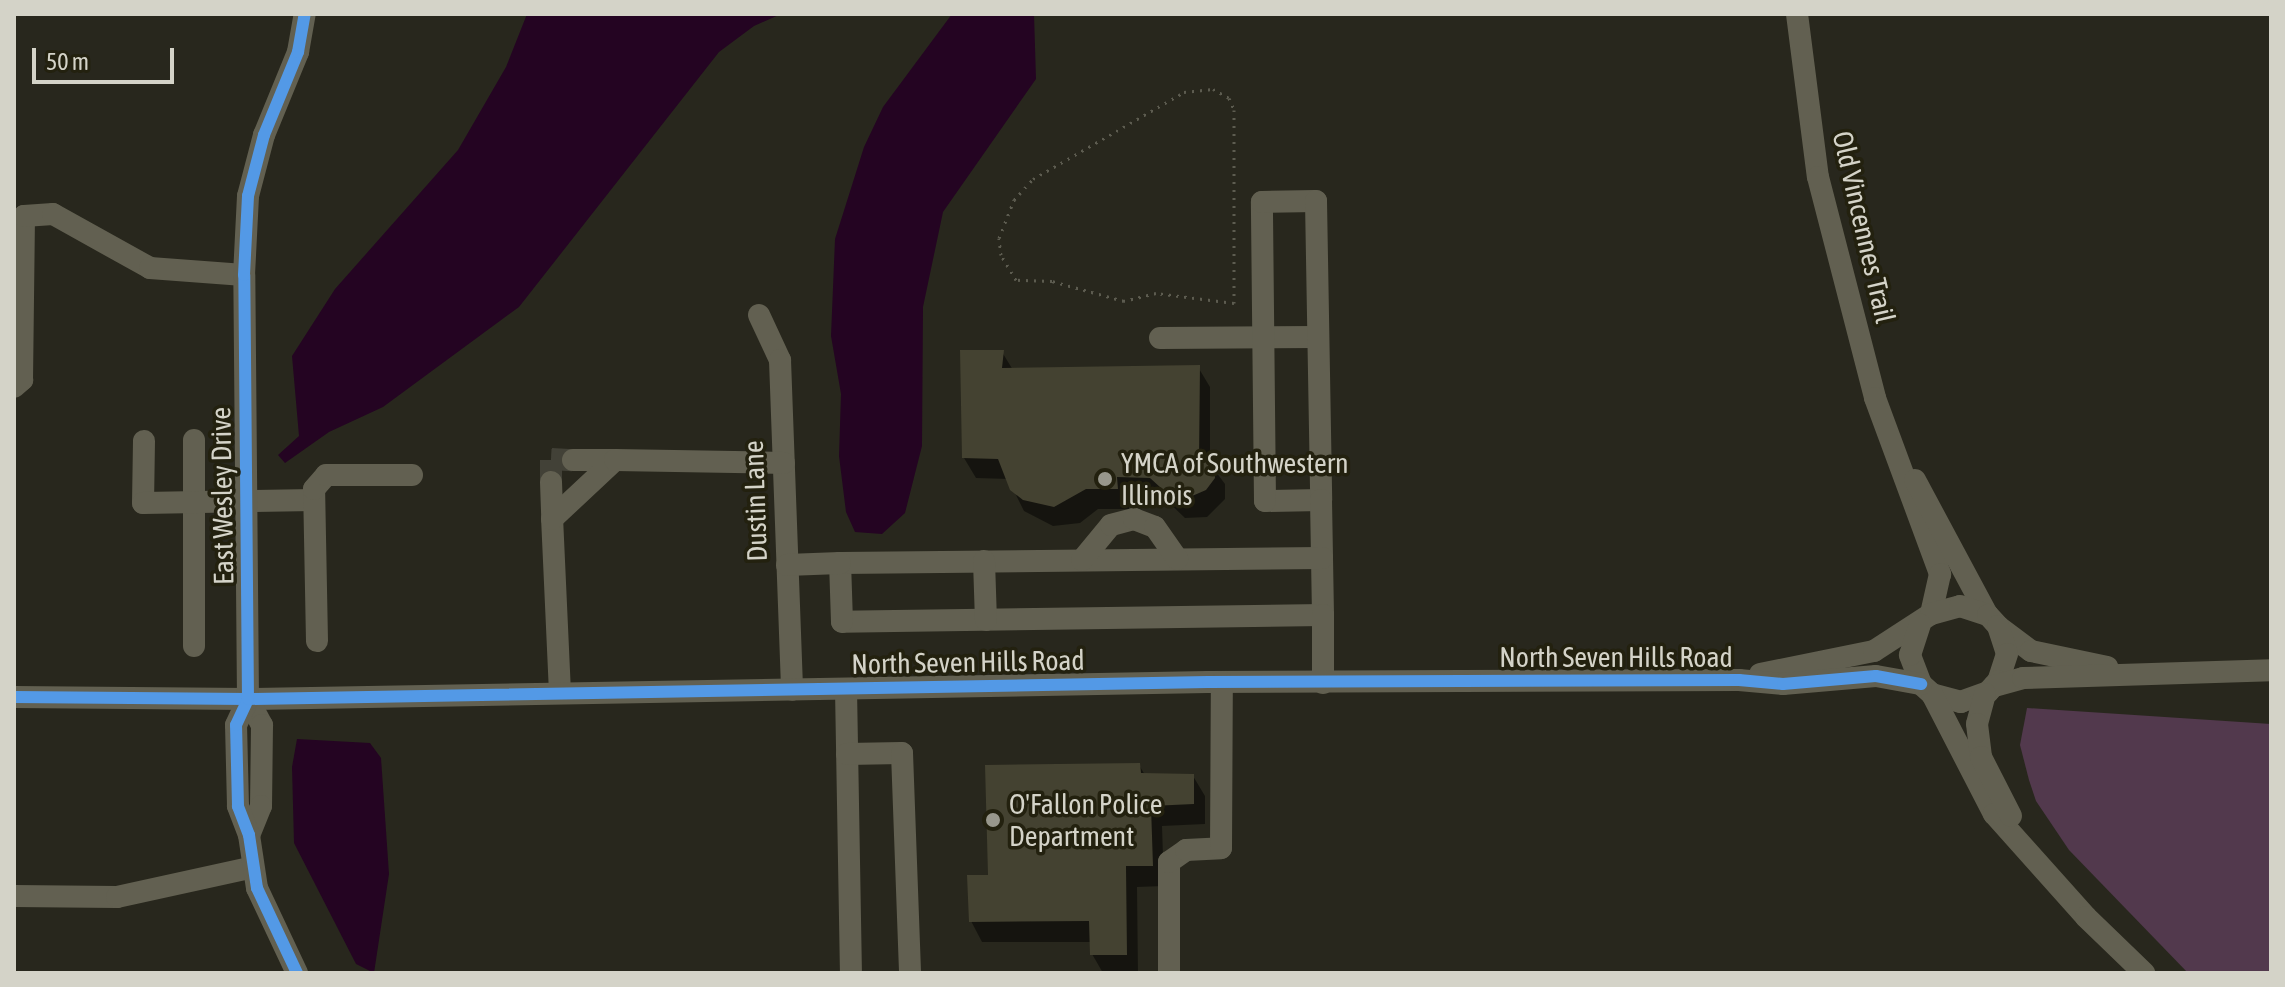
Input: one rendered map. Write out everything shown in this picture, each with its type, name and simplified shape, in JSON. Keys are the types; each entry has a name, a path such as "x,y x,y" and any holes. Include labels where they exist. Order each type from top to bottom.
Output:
{"street":[{"name":"East Wesley Drive","path":"297,973 279,943 253,867 249,835 238,806 236,725 248,699 244,275 255,165 288,83 305,14"},
{"name":"Old Vincennes Trail","path":"1797,14 1818,177 1875,398 1940,574 1925,620"},
{"path":"1321,500 1265,501 1262,202 1316,201 1323,615 1323,683"},
{"path":"14,387 22,380 24,216 53,214 150,268 244,275"},
{"name":"Dustin Lane","path":"759,315 780,360 792,690"},
{"path":"1160,338 1318,337"},
{"path":"194,440 194,646"},
{"path":"144,441 143,503 314,500"},
{"name":"Old Vincennes Trail","path":"1894,449 1933,506 1959,569 1993,621"},
{"path":"573,460 784,463"},
{"path":"552,519 615,460"},
{"path":"317,641 314,489 326,475 412,475"},
{"path":"551,482 560,693"},
{"path":"1082,560 1111,525 1134,519 1155,527 1177,559"},
{"path":"787,565 1322,558"},
{"path":"984,561 986,620"},
{"path":"840,563 842,622 1323,615"},
{"path":"2128,672 2043,655 1993,621 1960,606 1925,620 1910,655 1978,791 2086,917 2144,973"},
{"name":"North Seven Hills Road","path":"1739,680 1874,651 1925,620"},
{"path":"1993,621 2007,654 1977,724 1981,757 2022,843"},
{"path":"1926,689 1961,702 2023,678 2128,672 2271,670"},
{"name":"North Seven Hills Road","path":"14,697 248,699 1222,682 1739,680 1826,684 1876,676 1926,689"},
{"path":"1169,973 1169,862 1186,850 1221,848 1222,682"},
{"path":"846,689 851,973"},
{"path":"847,754 902,753 910,973"},
{"path":"14,896 117,897 253,867"}],"path":[{"path":"1213,89 1229,98 1234,110 1234,303 1156,293 1124,301 1052,281 1016,280 1001,255 1004,220 1033,179 1184,92 1213,89"}],"shaded area":[{"path":"527,14 781,14 754,26 719,52 519,307 383,407 329,432 285,463 278,455 299,436 292,356 335,289 458,150 506,67"},
{"path":"952,14 1034,14 1036,79 943,212 923,307 922,446 905,513 882,534 855,532 846,512 839,456 841,394 831,336 835,239 864,147 883,107"},
{"path":"2027,708 2271,724 2271,973 2188,973 2069,850 2036,801 2029,780 2020,745"},
{"path":"297,739 370,743 381,758 389,874 374,973 356,964 294,843 292,767"}],"building":[{"path":"960,350 1004,350 1002,368 1200,365 1199,462 1214,462 1215,478 1206,490 1183,500 1172,498 1150,478 1117,477 1118,489 1086,489 1054,507 1023,500 1010,490 998,459 962,458"},
{"path":"1140,763 1141,773 1194,774 1194,804 1151,806 1153,866 1126,866 1127,955 1090,955 1089,921 969,922 967,875 988,875 985,765"}],"tunnel":[{"path":"551,482 551,459 573,460"}],"cycle path":[{"path":"297,973 257,888 249,835 238,806 236,725 248,699 244,275 248,196 264,135 298,52 305,14"},
{"path":"14,697 248,699 1208,682 1739,680 1783,684 1876,676 1921,684"}],"place":[{"name":"YMCA of Southwestern Illinois","path":"1105,479"},
{"name":"O'Fallon Police Department","path":"993,820"}]}
